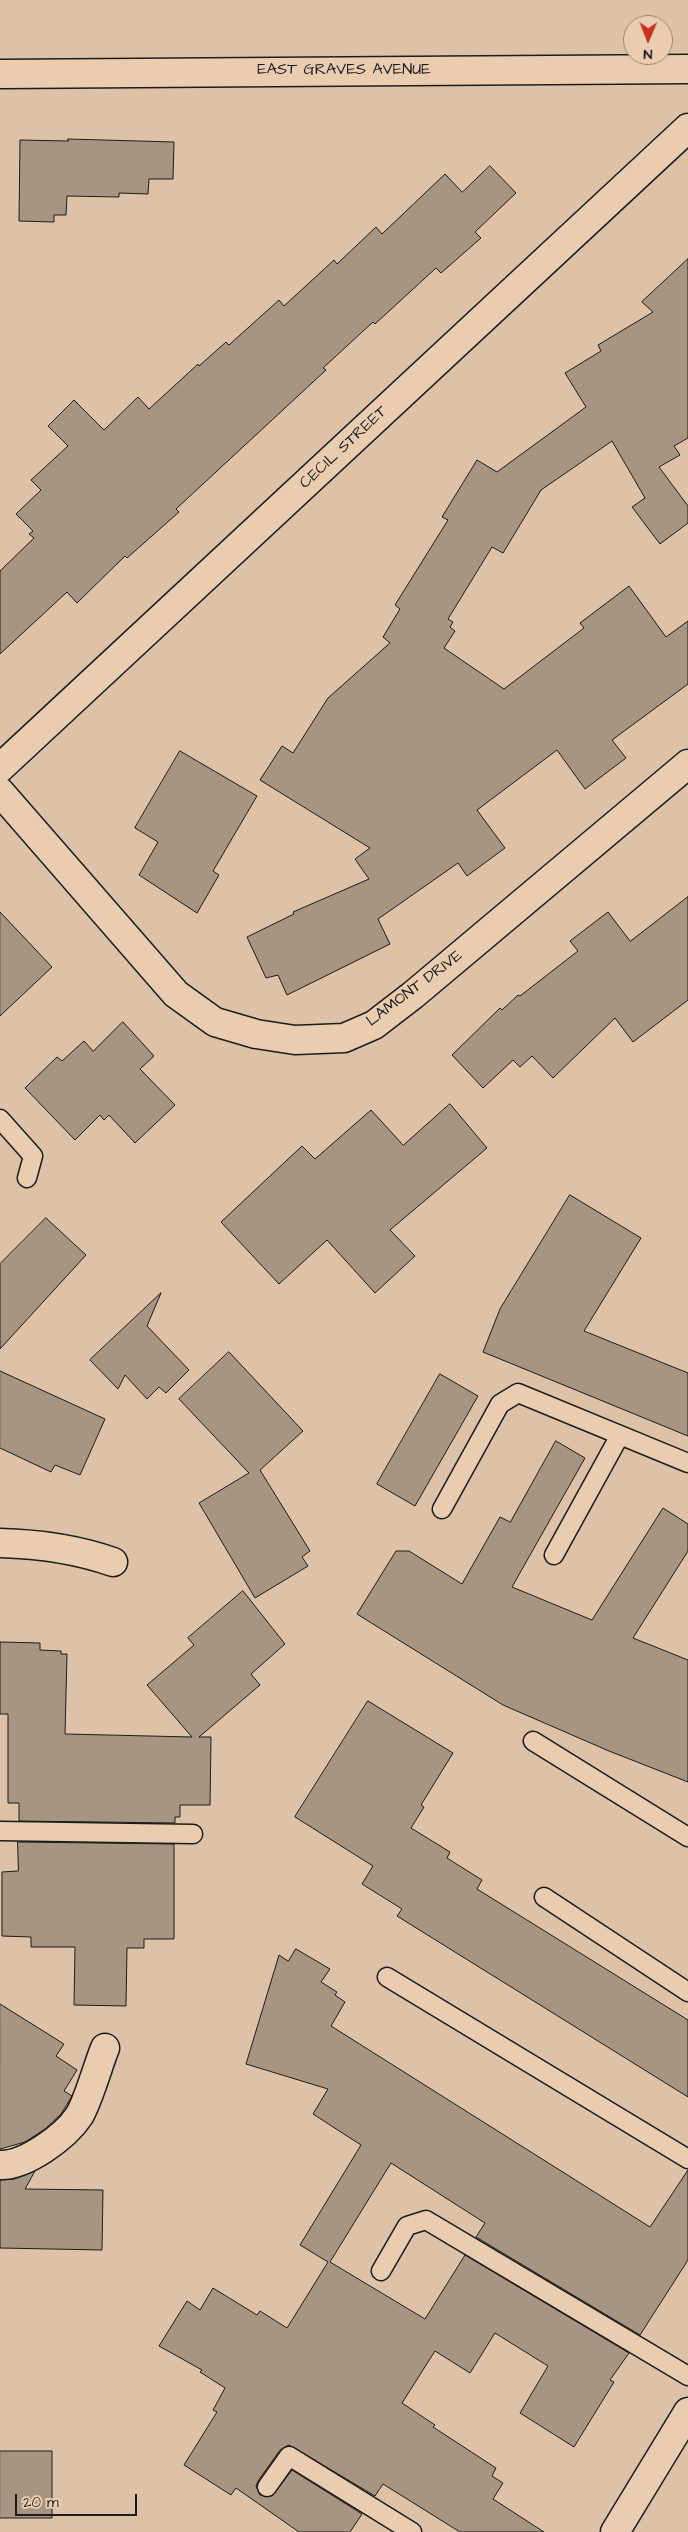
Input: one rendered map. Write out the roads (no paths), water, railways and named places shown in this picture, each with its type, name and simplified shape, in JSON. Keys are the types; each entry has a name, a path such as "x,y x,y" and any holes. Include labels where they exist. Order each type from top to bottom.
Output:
{"street":[{"name":"EAST GRAVES AVENUE","path":"0,74 688,69"},
{"name":"CECIL STREET","path":"0,768 688,128"},
{"name":"LAMONT DRIVE","path":"0,792 176,994 215,1022 256,1034 295,1040 344,1038 374,1025 413,995 688,764"},
{"path":"0,1543 81,1551 113,1562"},
{"path":"0,2165 12,2165 52,2144 79,2116 105,2048"},
{"path":"616,2532 688,2412"}],"lane":[{"path":"0,1119 33,1156 27,1178"},
{"path":"442,1509 500,1404 518,1393 688,1463"},
{"path":"554,1555 620,1435"},
{"path":"533,1740 688,1837"},
{"path":"0,1831 193,1834"},
{"path":"544,1897 688,1992"},
{"path":"387,1977 688,2159"},
{"path":"381,2271 407,2226 426,2220 688,2376"},
{"path":"267,2487 289,2456 412,2532"}]}
